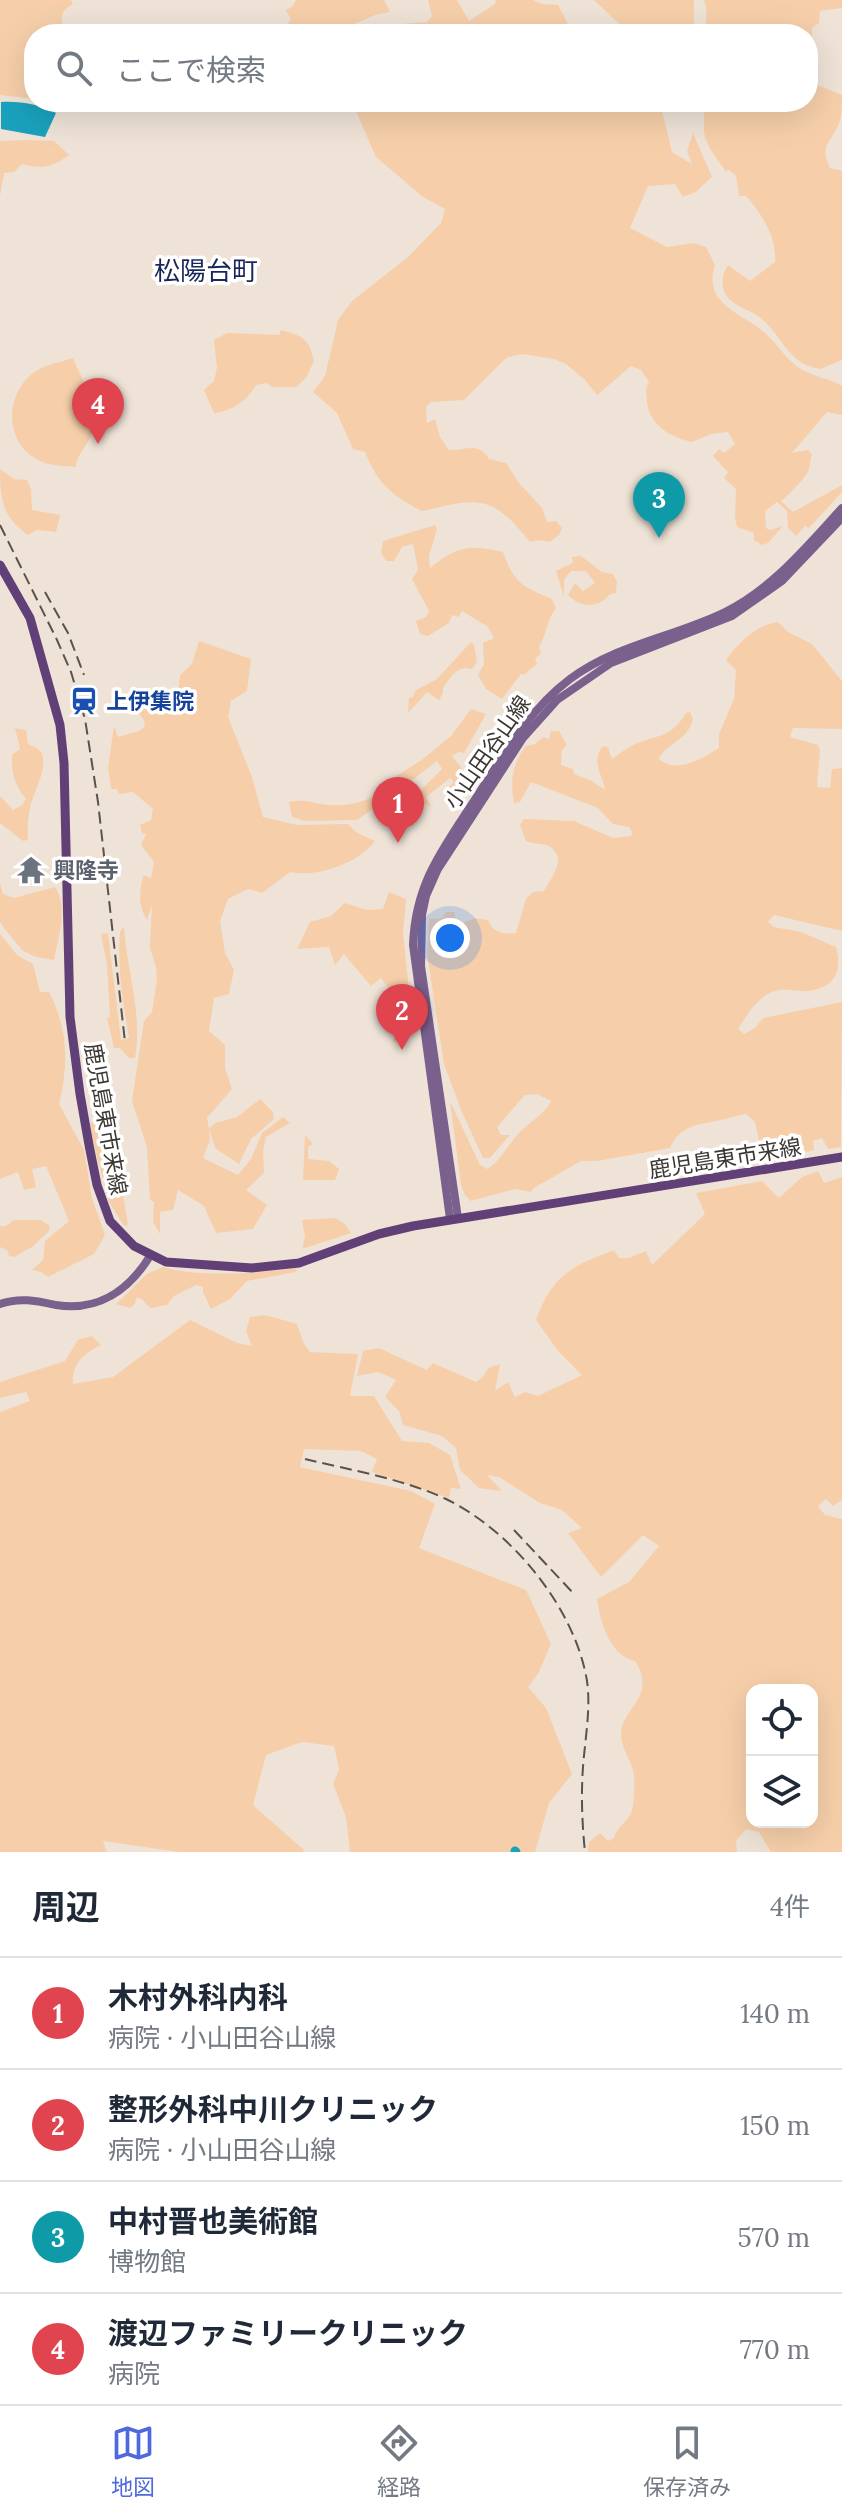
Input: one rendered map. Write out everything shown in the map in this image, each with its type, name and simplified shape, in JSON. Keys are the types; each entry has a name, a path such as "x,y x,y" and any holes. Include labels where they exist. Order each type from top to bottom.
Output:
{"main road":[{"name":"小山田谷山線","path":"454,1219 423,1008 417,928 420,895 434,861 516,737 558,689 613,653 729,610 781,573 842,508"},
{"name":"小山田谷山線","path":"417,928 438,869 523,738 543,713 566,693 611,663 732,616 782,581 842,518"},
{"name":"鹿児島東市来線","path":"0,565 30,618 60,725 64,763 70,1017 97,1185 110,1221 126,1240 150,1256 166,1262 279,1266 299,1263 379,1234 454,1219 842,1157"},
{"path":"0,1304 24,1300 79,1307 95,1304 127,1285 150,1256"}],"shaded area":[{"path":"0,0 71,0 73,4 65,10 62,24 24,24 24,98 0,95"},
{"path":"296,0 384,0 390,12 354,24 288,24 291,20 286,10"},
{"path":"428,0 457,0 469,21 495,4 496,0 533,0 558,5 568,24 401,24 427,22 432,16"},
{"path":"594,0 694,0 694,24 619,24"},
{"path":"704,0 842,0 842,8 820,11 818,24 705,24"},
{"path":"818,85 842,95 840,121 826,153 830,168 842,171 842,360 820,369 799,361 766,323 729,299 724,291 722,280 728,265 750,281 775,262 774,244 763,218 746,196 739,196 736,176 729,170 726,172 714,155 706,141 704,112 818,112"},
{"path":"356,112 662,112 672,152 692,164 687,151 693,133 712,177 696,192 683,197 675,184 648,186 630,228 667,247 694,243 706,247 715,265 714,290 727,307 766,334 800,369 842,386 842,415 827,412 792,453 808,450 812,454 806,475 781,501 793,512 842,485 842,492 809,528 805,526 796,536 788,528 787,511 777,502 765,511 766,528 770,530 783,526 768,543 762,545 754,540 754,533 737,527 736,489 724,478 728,472 713,456 719,449 724,453 735,444 728,432 711,434 692,442 662,429 649,409 646,391 649,382 641,370 631,366 597,395 566,364 522,354 506,358 464,400 431,402 426,407 427,423 435,419 440,437 449,450 476,449 489,459 506,463 542,508 547,522 556,521 562,528 559,535 550,542 530,542 505,515 482,503 457,503 422,511 402,500 380,480 365,452 353,449 337,413 313,392 325,376 338,320 352,301 408,257 441,223 445,209 423,197 376,157"},
{"path":"0,141 54,141 69,155 47,166 22,164 14,172 4,173 0,196"},
{"path":"281,330 300,336 310,347 314,361 306,378 296,387 272,387 267,383 256,385 238,404 214,413 204,390 214,381 217,368 214,340 227,333 279,335"},
{"path":"73,358 94,414 92,433 76,467 44,463 28,454 14,432 12,420 13,407 23,383 42,368"},
{"path":"0,469 14,479 27,480 31,489 32,510 60,515 56,532 37,530 28,535 19,528 4,506"},
{"path":"435,525 437,529 429,556 430,568 448,555 464,549 503,552 520,582 551,598 556,608 539,647 541,653 535,659 537,664 524,675 521,674 502,699 486,689 478,675 484,664 483,643 494,638 488,627 462,611 459,617 452,615 449,623 428,636 420,634 416,621 426,617 429,611 412,579 418,570 413,544 402,547 394,561 386,561 381,553 383,541"},
{"path":"581,556 602,572 613,574 617,582 616,593 595,604 578,602 568,595 575,583 583,591 595,583 586,571 571,571 564,580 564,597 556,571 573,563 572,557"},
{"path":"778,622 788,632 812,644 842,681 842,729 793,728 790,737 818,745 817,787 830,788 832,769 842,768 842,931 774,915 768,922 774,927 801,932 836,947 837,970 831,982 818,989 781,990 766,995 752,1008 738,1029 744,1034 755,1028 763,1018 842,1002 841,1147 828,1149 822,1138 813,1141 814,1150 806,1152 800,1140 790,1136 759,1140 755,1122 746,1114 690,1127 674,1140 670,1148 581,1161 531,1192 515,1189 471,1201 461,1185 450,1101 480,1165 487,1169 551,1101 537,1094 525,1095 497,1127 501,1135 510,1135 490,1158 483,1158 444,1064 427,954 429,919 442,918 446,912 455,912 456,926 475,918 488,920 499,932 516,933 526,899 533,892 544,891 558,860 546,845 526,841 520,825 524,819 574,821 613,838 631,836 629,827 613,824 598,808 531,782 520,802 514,803 513,773 526,746 535,744 543,737 549,739 551,731 559,731 567,745 562,750 561,765 573,769 574,774 605,790 597,763 603,746 608,747 612,759 632,745 670,731 690,712 693,719 690,727 659,759 674,765 697,760 719,748 719,734 734,699 736,670 726,660 749,635"},
{"path":"199,641 251,659 247,691 231,701 228,717 252,777 263,817 297,825 348,824 356,832 375,841 359,856 337,867 312,873 290,872 262,893 248,889 228,899 220,921 225,953 234,970 229,994 214,998 209,1031 225,1045 225,1068 232,1089 207,1118 210,1140 203,1158 238,1175 251,1159 262,1133 283,1117 290,1123 266,1137 264,1173 246,1190 267,1205 253,1229 216,1233 204,1206 178,1190 173,1210 160,1212 160,1234 153,1222 154,1202 150,1200 147,1147 132,1101 144,1021 152,1012 157,979 150,948 152,905 147,920 140,898 143,875 151,878 154,862 141,845 146,834 142,833 140,825 151,820 153,809 133,792 119,794 117,789 111,789 108,767 114,726 118,737 145,726 137,711 138,700 146,697 172,704 178,695 180,675 192,664"},
{"path":"471,642 477,662 472,669 458,670 443,688 439,700 427,692 408,713 409,698 416,690 437,679"},
{"path":"471,709 486,714 464,753 452,756 466,774 455,796 448,788 454,782 450,778 426,797 431,806 417,802 414,797 442,769 437,761 398,791 417,806 384,801 357,820 305,821 292,817 289,802 349,804 382,792 390,787 392,779 451,736"},
{"path":"15,728 26,730 28,744 40,751 43,757 40,780 30,808 28,840 23,841 0,823 0,796 13,810 26,799 13,773 12,755 20,749"},
{"path":"0,883 3,894 14,898 55,887 62,913 54,960 23,951 4,928 0,922"},
{"path":"389,892 406,899 403,933 414,1036 393,1042 396,1027 391,1013 401,1005 381,978 371,986 344,954 335,965 329,947 297,949 310,922 331,916 345,903 367,910 383,909"},
{"path":"124,927 136,1009 135,1058 129,1058 120,1048 114,1048 107,1018 110,1017 107,965 101,934 108,933 121,1040 129,1038 119,958 120,931"},
{"path":"0,934 17,955 33,964 40,992 49,992 60,1019 65,1060 59,1104 84,1150 92,1198 105,1235 94,1254 48,1277 32,1270 43,1260 45,1241 69,1221 46,1166 32,1169 36,1187 24,1190 18,1172 0,1179"},
{"path":"260,1099 273,1112 274,1119 251,1139 239,1164 215,1148 209,1129 215,1123 237,1117"},
{"path":"101,1121 112,1128 103,1134 114,1166 118,1165 128,1225 124,1226 109,1202 88,1123"},
{"path":"305,1135 313,1144 308,1147 308,1159 329,1161 339,1169 335,1180 303,1180"},
{"path":"818,1171 824,1183 842,1177 842,1500 833,1506 826,1499 818,1506 825,1515 842,1519 842,1852 771,1852 759,1832 746,1829 736,1841 737,1852 588,1852 589,1842 600,1833 608,1841 614,1838 631,1813 634,1775 621,1735 626,1717 637,1701 643,1684 635,1661 619,1652 608,1637 597,1599 629,1582 659,1546 643,1535 601,1577 568,1533 582,1528 562,1510 540,1503 499,1477 487,1475 502,1491 479,1488 460,1470 456,1448 442,1436 403,1425 399,1411 385,1397 396,1380 378,1372 357,1376 363,1351 379,1348 427,1370 433,1363 476,1382 488,1368 500,1364 495,1391 508,1382 515,1397 525,1392 538,1396 582,1375 558,1351 536,1320 549,1293 565,1274 614,1250 619,1258 629,1258 646,1251 652,1265 705,1214 696,1193 762,1181 779,1198 802,1177"},
{"path":"335,1218 345,1224 351,1233 302,1249 305,1236 302,1220"},
{"path":"14,1220 40,1220 49,1225 50,1230 32,1247 14,1257 9,1256 7,1250 0,1247 0,1226"},
{"path":"163,1267 212,1273 297,1268 296,1272 247,1281 230,1299 211,1309 203,1287 196,1285 174,1296 167,1305 150,1308 142,1299 136,1298 130,1308 116,1304 147,1274"},
{"path":"265,1315 297,1324 310,1352 358,1354 350,1396 374,1396 402,1441 429,1443 450,1455 461,1489 451,1488 449,1498 372,1472 377,1459 361,1451 304,1449 300,1467 411,1491 435,1504 419,1548 526,1590 551,1644 538,1674 528,1687 546,1708 572,1774 549,1803 535,1852 350,1852 346,1817 333,1784 339,1769 334,1746 302,1742 266,1755 253,1805 303,1852 179,1852 103,1841 107,1852 0,1852 0,1412 30,1401 26,1392 0,1398 0,1382 65,1361 78,1340 92,1336 101,1345 80,1360 74,1371 73,1384 113,1377 190,1320 237,1343 252,1346 246,1331 250,1317"}],"water":[{"path":"1,102 24,103 24,112 56,113 45,137 1,129"}],"railway":[{"path":"0,525 57,640 71,672 85,719 98,802 125,1042"},
{"path":"45,592 68,633 84,675"},
{"path":"305,1459 395,1480 430,1492 471,1513 516,1551 555,1600 569,1626 587,1681 588,1713 582,1788 585,1852"},
{"path":"514,1530 574,1594"}],"place":[{"name":"渡辺ファミリークリニック","path":"98,444"},
{"name":"中村晋也美術館","path":"659,538"},
{"name":"上伊集院","path":"84,701"},
{"name":"木村外科内科","path":"398,843"},
{"name":"興隆寺","path":"31,870"},
{"name":"整形外科中川クリニック","path":"402,1050"}],"district":[{"name":"松陽台町","path":"206,270"}]}
